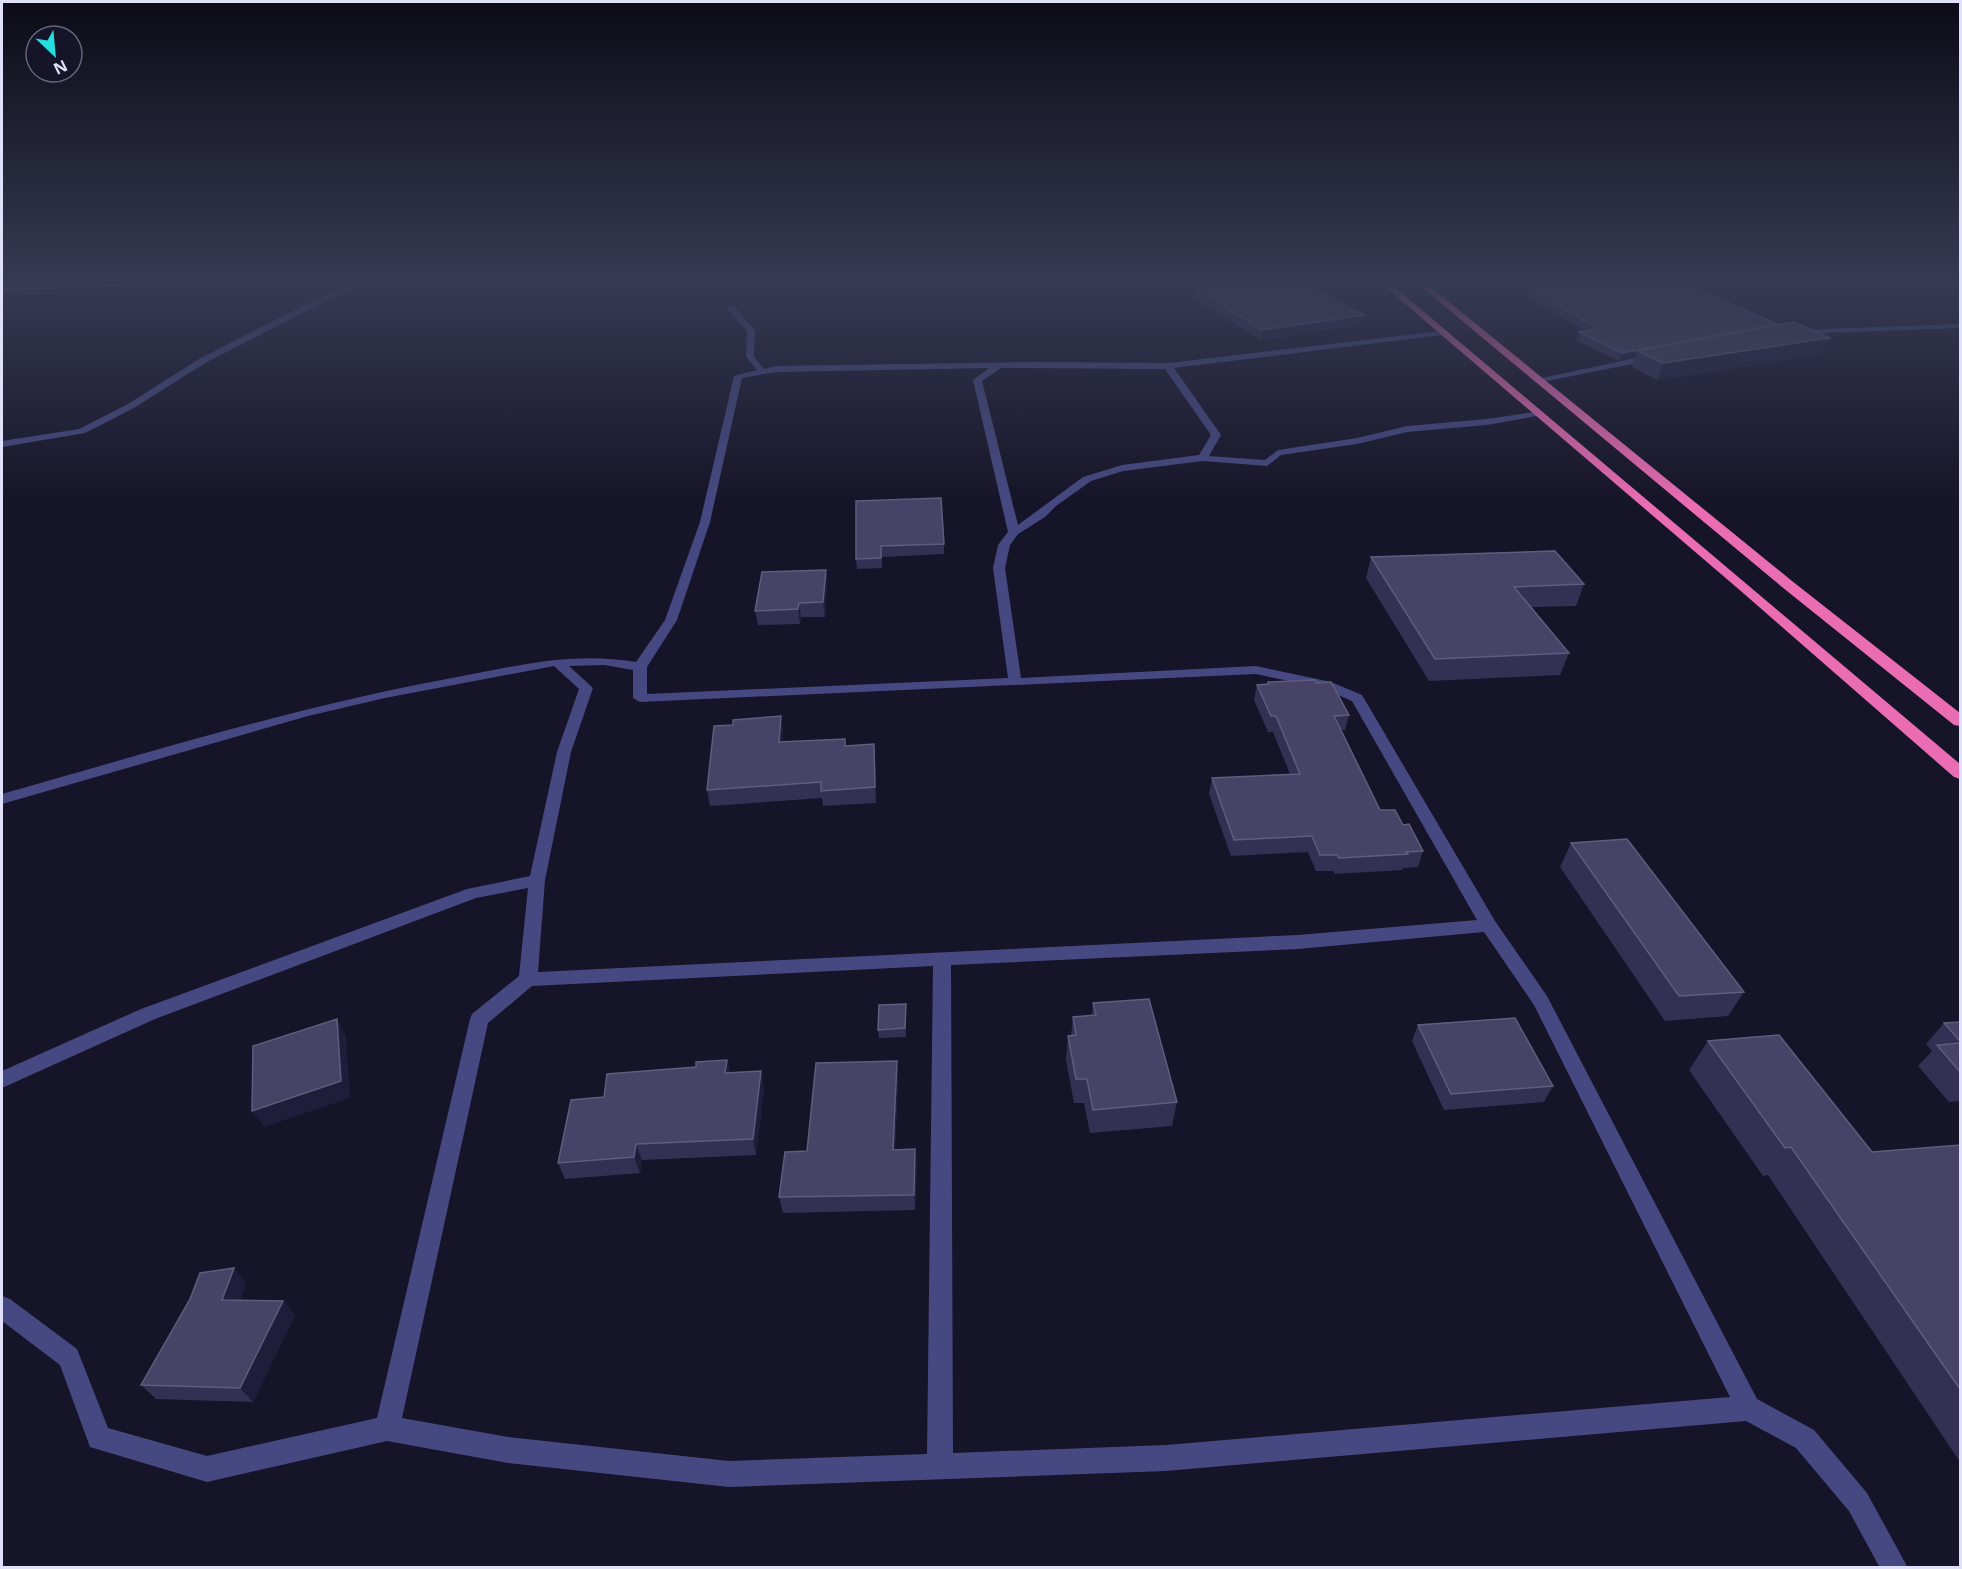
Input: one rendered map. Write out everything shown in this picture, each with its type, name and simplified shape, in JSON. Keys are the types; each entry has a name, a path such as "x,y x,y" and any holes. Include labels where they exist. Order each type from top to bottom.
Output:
{"highway":[{"path":"1471,357 1960,773"},
{"path":"1510,357 1786,584 1960,721"}],"street":[{"path":"2,444 82,431 131,406 211,357"},
{"path":"750,357 762,371"},
{"path":"1241,357 1168,366 998,366 762,371 738,376 701,533 671,620 640,667 640,698 1256,670 1326,685 1357,698 1489,925 1541,1001 1748,1408"},
{"path":"1537,380 1657,357"},
{"path":"998,366 976,380 1014,532"},
{"path":"1168,366 1216,435 1203,458"},
{"path":"1015,682 999,568 1004,545 1014,532 1041,515 1087,478 1122,468 1203,458 1267,464 1278,453 1358,441 1407,429 1487,422 1539,413"},
{"path":"2,799 304,713 396,692 557,663 604,661 640,667"},
{"path":"528,979 537,880 564,752 586,688 557,663"},
{"path":"2,1080 148,1014 473,893 537,880"},
{"path":"387,1428 479,1019 528,979 1298,942 1489,925"},
{"path":"940,1467 942,960"},
{"path":"2,1307 69,1357 99,1438 207,1469 387,1428 508,1450 729,1474 1166,1458 1748,1408 1805,1438 1858,1502 1894,1568"}],"building":[{"path":"1651,357 1702,357 1663,363"},
{"path":"941,498 944,544 881,546 881,558 856,559 856,501"},
{"path":"1555,551 1584,584 1514,587 1569,653 1435,659 1371,557"},
{"path":"826,570 823,602 799,603 798,609 755,611 762,572"},
{"path":"1315,680 1316,683 1331,682 1349,715 1334,716 1380,810 1395,810 1403,825 1409,824 1423,851 1339,858 1337,855 1320,855 1312,836 1234,840 1212,778 1300,774 1276,716 1271,716 1257,685 1269,684 1268,682"},
{"path":"781,716 779,742 845,739 845,746 874,744 875,787 821,791 821,782 707,790 714,726 733,725 733,720"},
{"path":"1627,839 1744,992 1679,996 1571,843"},
{"path":"1149,999 1177,1102 1093,1110 1087,1079 1076,1079 1068,1036 1076,1035 1073,1017 1096,1015 1093,1003"},
{"path":"906,1004 905,1028 878,1030 879,1005"},
{"path":"1515,1018 1553,1086 1451,1094 1418,1025"},
{"path":"337,1019 341,1081 252,1111 253,1046"},
{"path":"1960,1022 1960,1041 1944,1023"},
{"path":"1779,1035 1872,1152 1960,1145 1960,1389 1791,1147 1785,1148 1708,1041"},
{"path":"1960,1043 1960,1072 1937,1045"},
{"path":"727,1060 725,1073 761,1071 753,1139 636,1144 634,1157 558,1163 571,1100 604,1097 607,1074 696,1067 696,1062"},
{"path":"897,1061 893,1150 915,1149 914,1195 779,1197 785,1152 807,1151 816,1063"},
{"path":"234,1268 222,1300 283,1301 240,1388 141,1385 190,1299 200,1273"}]}
